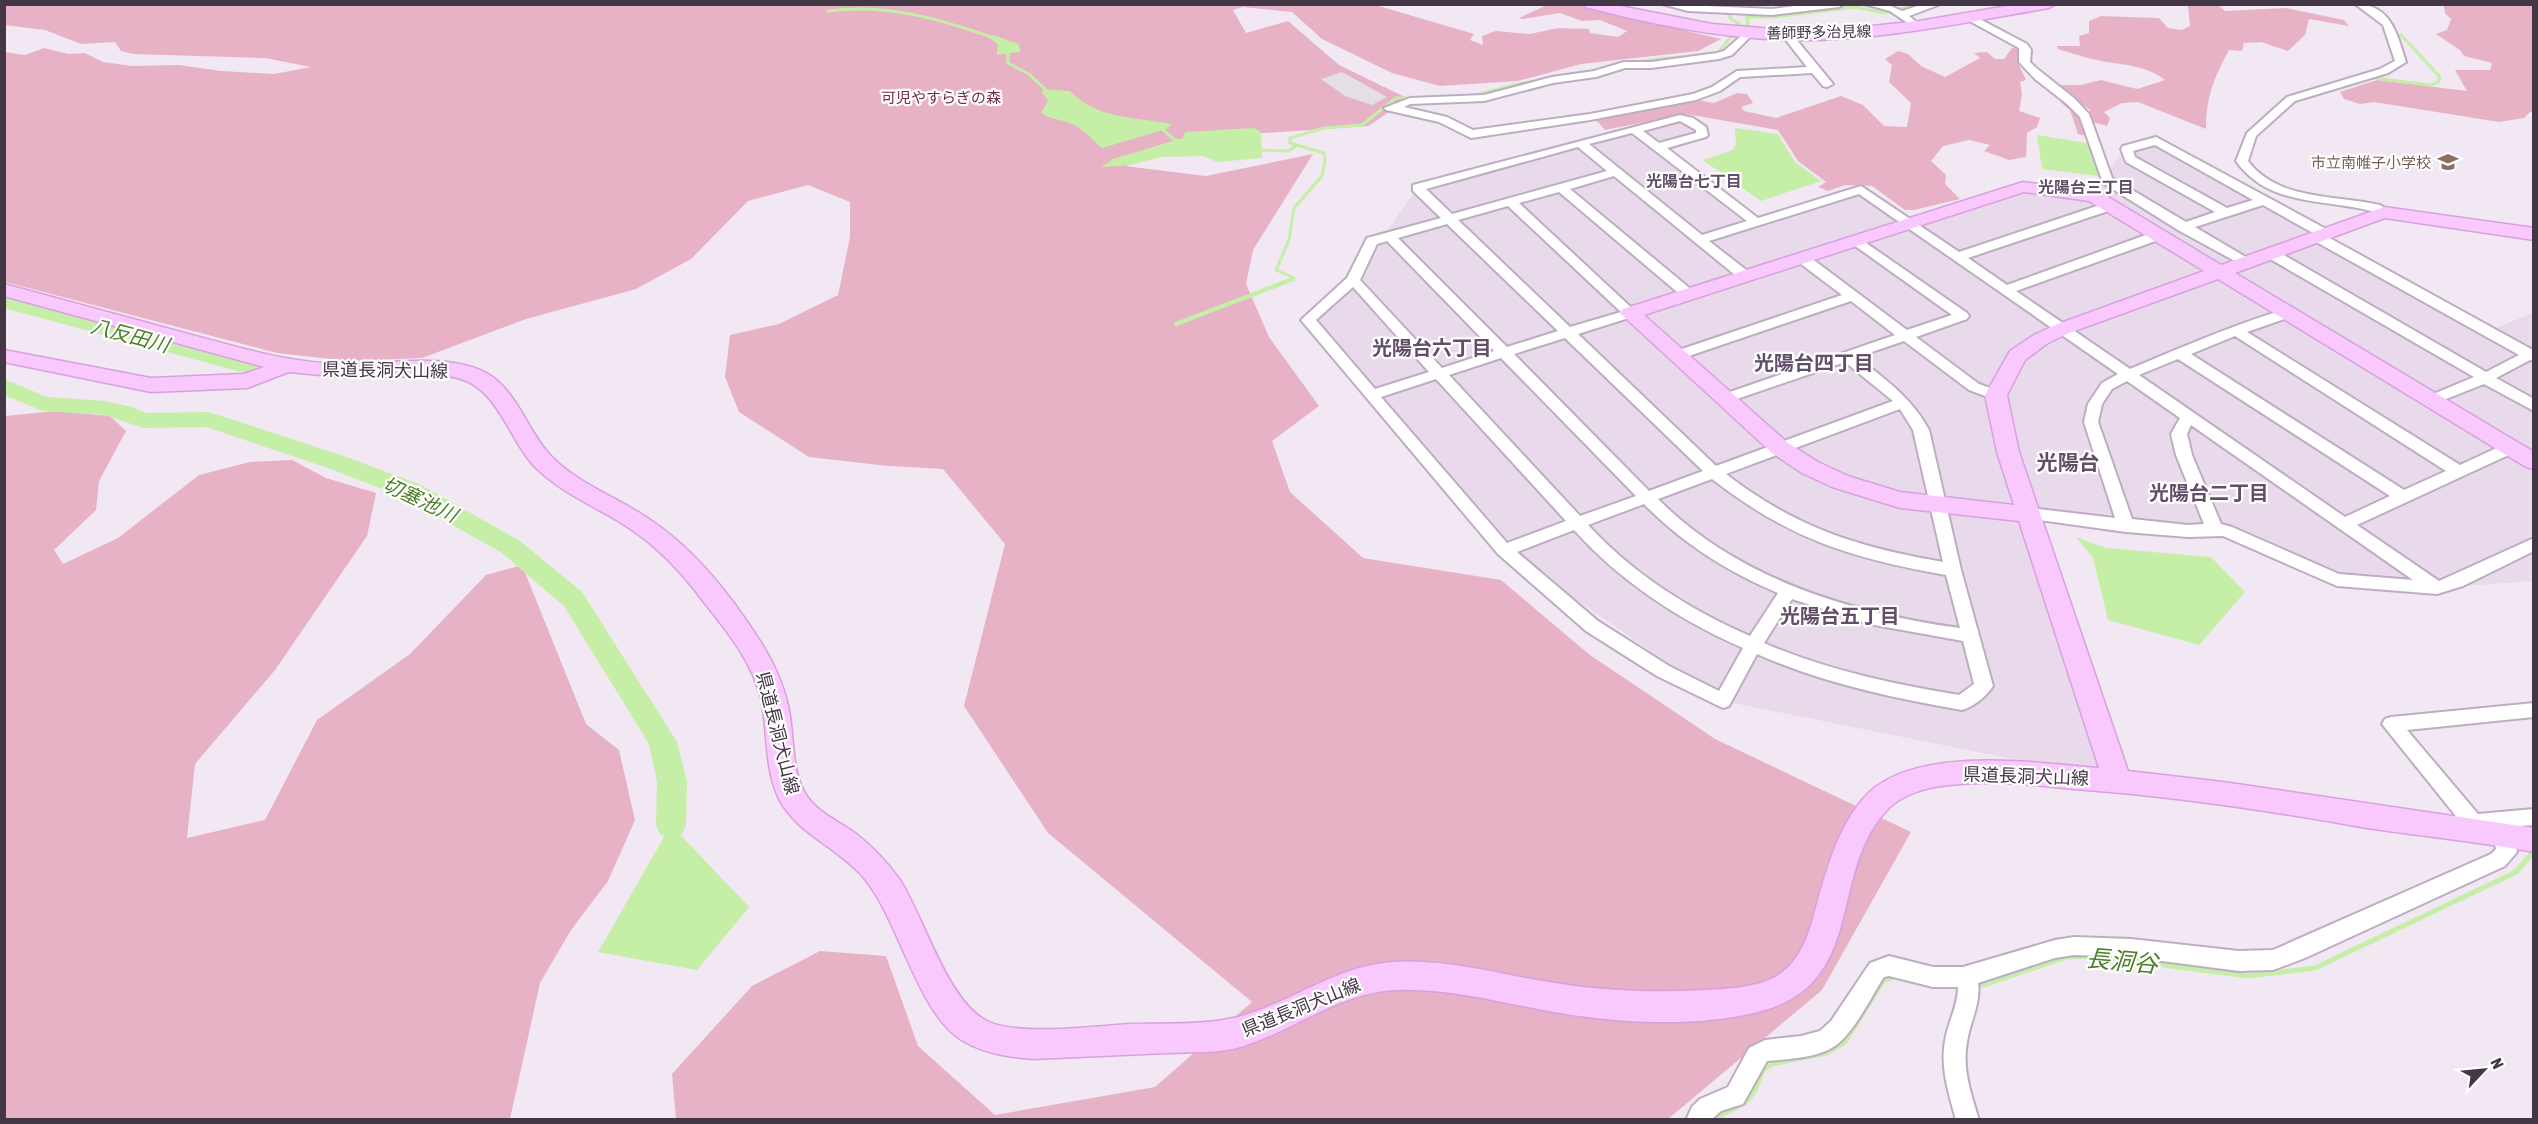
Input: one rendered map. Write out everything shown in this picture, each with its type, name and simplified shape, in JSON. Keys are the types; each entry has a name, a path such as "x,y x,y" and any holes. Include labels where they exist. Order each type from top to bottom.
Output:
{"main road":[{"name":"善師野多治見線","path":"1590,4 1664,21 1738,25 1787,35 1873,31 2049,4"},
{"path":"1630,314 1908,222 2024,187 2094,196 2534,462"},
{"path":"2117,780 2008,452 1996,395 2017,356 2041,339 2062,329 2384,212 2534,234"},
{"name":"県道長洞犬山線","path":"4,290 217,348 288,364 348,371 437,369 477,376 496,391 528,443 563,480 640,524 677,555 721,606 762,666 774,702 785,776 794,801 806,816 863,857 881,877 943,995 957,1015 971,1029 994,1039 1034,1044 1227,1035 1248,1030 1356,983 1381,976 1455,977 1550,997 1589,1002 1662,1005 1730,1003 1751,1000 1780,991 1803,974 1814,960 1828,924 1832,902 1848,852 1870,810 1882,797 1898,786 1951,773 2012,773 2117,780 2275,800 2404,822 2508,831"},
{"path":"1630,314 1780,448 1803,465 1844,485 1878,496 1939,506 2030,514"},
{"name":"県道長洞犬山線","path":"4,356 134,383 161,386 247,381 288,364"}],"street":[{"path":"1667,4 1720,9 1738,25"},
{"path":"1815,70 1737,74 1716,89 1696,97 1590,117 1471,134 1443,119 1393,109 1402,103 1484,98 1542,82 1596,74 1624,65 1651,65 1719,56 1728,52 1738,25 1772,12 1839,4"},
{"path":"1869,4 1897,12 1915,26"},
{"path":"1897,12 1936,4"},
{"path":"2360,4 2388,23 2401,62 2365,77 2291,99 2251,135 2242,162 2246,170 2261,182 2277,189 2376,207 2384,212"},
{"path":"1970,17 2023,46 2026,50 2024,62 2031,71 2079,107 2085,116 2108,180 2244,262"},
{"path":"1787,35 1827,84"},
{"path":"1658,147 1702,135 1702,129 1689,120 1680,118 1417,188 1737,493 1803,532 1840,546 1886,559 1953,570"},
{"path":"1635,130 1756,222"},
{"path":"2224,212 2130,159 2127,149 2156,141 2532,355"},
{"path":"1580,143 1702,239 1745,276"},
{"path":"1615,172 1372,241 1353,280 1308,320 1503,550 1592,626 1663,671 1723,701 1752,647 1788,591"},
{"path":"1562,187 1688,294"},
{"path":"1702,239 1861,190 2437,588"},
{"path":"1371,395 1630,314 1510,201"},
{"path":"2183,227 2262,201"},
{"path":"1958,256 2110,206"},
{"path":"2006,290 2159,235"},
{"path":"1389,236 1668,519 1709,550 1788,591 1834,609 1929,631 1972,636"},
{"path":"1726,398 1962,316 1856,240"},
{"path":"2270,253 2534,406"},
{"path":"1802,258 1974,387 1996,395"},
{"path":"1353,280 1574,523 1605,554 1650,590 1752,647 1829,675 1904,694 1962,703 1984,686 1953,570 1921,430 1915,416 1903,403 1848,357"},
{"path":"1678,355 1852,296"},
{"path":"2126,525 2091,422 2095,404 2107,386 2127,375 2236,331 2288,313"},
{"path":"2236,331 2458,471"},
{"path":"2180,354 2403,496"},
{"path":"2431,400 2532,355"},
{"path":"1503,550 1903,403"},
{"path":"2188,416 2179,435 2184,455 2214,528"},
{"path":"2344,524 2510,448"},
{"path":"2030,514 2188,531 2205,531 2214,528 2226,531 2337,580 2437,588 2457,582 2534,544"},
{"path":"1698,1119 1706,1108 1717,1101 1735,1096 1756,1055 1764,1051 1801,1047 1827,1039 1839,1028 1877,970 1889,966 1969,985 2004,966 2055,949 2074,946 2131,948 2239,961 2273,960 2298,951 2498,860 2507,852 2508,831 2391,724 2534,710"},
{"path":"1968,1119 1953,1064 1956,1040 1969,985"}],"shaded area":[{"path":"993,35 1019,44 1020,52 997,55 998,44 989,38"},
{"path":"1342,72 1387,97 1372,105 1345,96 1321,79"},
{"path":"1043,89 1070,91 1092,107 1104,112 1171,124 1167,129 1102,148 1076,126 1041,113 1048,100 1042,93"},
{"name":"光陽台","path":"1678,115 1696,119 1709,129 1708,137 1672,150 1756,222 1861,190 1908,222 2023,187 2094,196 2105,173 2127,149 2156,141 2323,233 2488,331 2533,313 2533,581 2437,588 2353,583 2226,531 2030,514 2117,780 1723,701 1504,550 1308,320 1353,280 1417,188 1635,130"},
{"path":"1254,128 1261,132 1262,158 1217,162 1203,156 1161,157 1130,165 1101,167 1113,159 1183,138 1185,132"},
{"path":"1735,128 1778,134 1795,162 1821,181 1761,201 1703,160 1733,150 1736,144"},
{"path":"2037,135 2094,144 2099,176 2042,169"},
{"path":"2076,537 2106,548 2211,557 2245,592 2199,645 2108,620 2093,558"},
{"path":"671,825 749,907 697,970 598,952"}],"green space":[{"name":"可児やすらぎの森","path":"5,4 1372,4 1474,34 1470,40 1483,45 1482,36 1496,31 1530,34 1558,28 1589,29 1590,33 1618,37 1627,31 1600,20 1582,21 1560,13 1519,18 1547,5 1574,4 1721,39 1698,51 1581,64 1518,81 1440,86 1392,73 1322,39 1292,12 1243,7 1233,10 1246,33 1288,21 1339,65 1409,99 1368,126 1193,138 1125,166 1206,176 1313,154 1253,250 1246,284 1269,337 1319,406 1272,441 1290,492 1363,558 1501,580 1590,655 1715,739 1911,832 1822,990 1668,1119 676,1119 672,1074 752,986 820,951 886,956 918,1046 995,1115 1155,1087 1252,1002 1048,833 964,706 1005,544 943,469 888,466 809,457 739,412 725,377 730,335 779,324 838,295 850,237 850,202 808,185 748,201 691,259 636,289 526,319 422,358 350,361 277,353 5,282 4,52 25,55 44,48 68,54 85,53 103,62 132,66 179,65 221,71 274,74 311,67 265,58 133,54 121,51 115,42 81,44 45,30 5,25"},
{"path":"2217,4 2225,11 2286,8 2344,20 2349,26 2309,19 2305,35 2288,51 2261,42 2244,43 2242,51 2229,50 2212,88 2207,107 2206,129 2138,102 2122,103 2104,112 2110,118 2107,126 2085,120 2086,136 2078,134 2070,110 2060,102 2069,102 2081,113 2090,113 2090,110 2056,85 2081,85 2101,80 2137,89 2165,80 2142,68 2101,61 2058,49 2057,46 2080,46 2079,36 2089,33 2089,21 2101,16 2159,18 2168,28 2182,30 2190,26 2188,5"},
{"path":"2444,5 2533,5 2533,112 2524,118 2499,122 2374,102 2360,104 2344,99 2340,92 2377,80 2467,91 2455,70 2490,70 2492,63 2464,56 2460,50 2436,34 2447,30 2451,19 2445,13"},
{"path":"2012,48 2019,49 2018,63 2026,80 2020,82 2022,94 2019,111 2040,118 2037,127 2027,133 2026,157 2009,160 1984,151 1990,145 1969,140 1943,146 1931,161 1946,175 1945,184 1960,199 1914,210 1905,210 1872,186 1845,185 1828,191 1818,187 1826,182 1798,161 1778,130 1686,114 1605,130 1595,119 1693,99 1714,103 1737,93 1747,94 1753,103 1741,107 1744,111 1776,118 1841,96 1863,105 1884,126 1907,127 1911,103 1889,82 1892,65 1885,59 1898,51 1908,54 1921,66 1945,77 1980,58 1974,53 1987,52 1995,59 2004,59"},
{"path":"56,411 110,416 126,431 99,481 96,510 54,550 63,564 118,538 199,475 250,462 292,460 326,478 376,493 367,536 275,670 195,764 187,838 265,820 317,720 410,654 486,575 522,565 586,724 619,750 635,820 608,881 571,930 540,983 510,1119 5,1119 5,416"}],"waterway":[{"path":"1599,70 1643,61 1718,53 1730,38 1748,24 1747,17 1774,17 1856,7 1884,13 1920,4"},
{"path":"1725,7 1731,19 1744,27"},
{"path":"828,11 871,9 912,14 994,38"},
{"path":"2365,77 2431,85 2438,82 2440,77 2401,35"},
{"path":"1008,50 1008,63 1029,74 1048,92"},
{"path":"1471,96 1518,84 1588,72"},
{"path":"1290,280 1294,278 1276,270 1289,240 1294,208 1322,176 1325,161 1324,153 1290,143 1290,138 1324,128 1362,125 1396,98 1414,98"},
{"path":"1161,128 1175,140 1180,141"},
{"path":"1257,150 1288,151 1296,146"},
{"path":"1176,324 1293,279"},
{"name":"八反田川","path":"4,301 256,369"},
{"name":"切塞池川","path":"4,386 43,404 105,408 124,412 143,421 207,419 336,462 412,491 511,547 573,599 663,742 672,781 671,825"},
{"name":"長洞谷","path":"1972,985 1984,985 2066,957 2093,956 2248,976 2315,968 2516,872 2534,851"},
{"name":"長洞谷","path":"1711,1120 1745,1103 1754,1092 1763,1070 1772,1064 1826,1053 1845,1042 1883,981 1894,977 1899,978"}],"place":[{"name":"市立南帷子小学校","path":"2448,162"}],"district":[{"name":"光陽台七丁目","path":"1694,181"},
{"name":"光陽台三丁目","path":"2086,187"},
{"name":"光陽台六丁目","path":"1432,347"},
{"name":"光陽台四丁目","path":"1814,362"},
{"name":"光陽台","path":"2068,462"},
{"name":"光陽台二丁目","path":"2209,492"},
{"name":"光陽台五丁目","path":"1840,615"}]}
